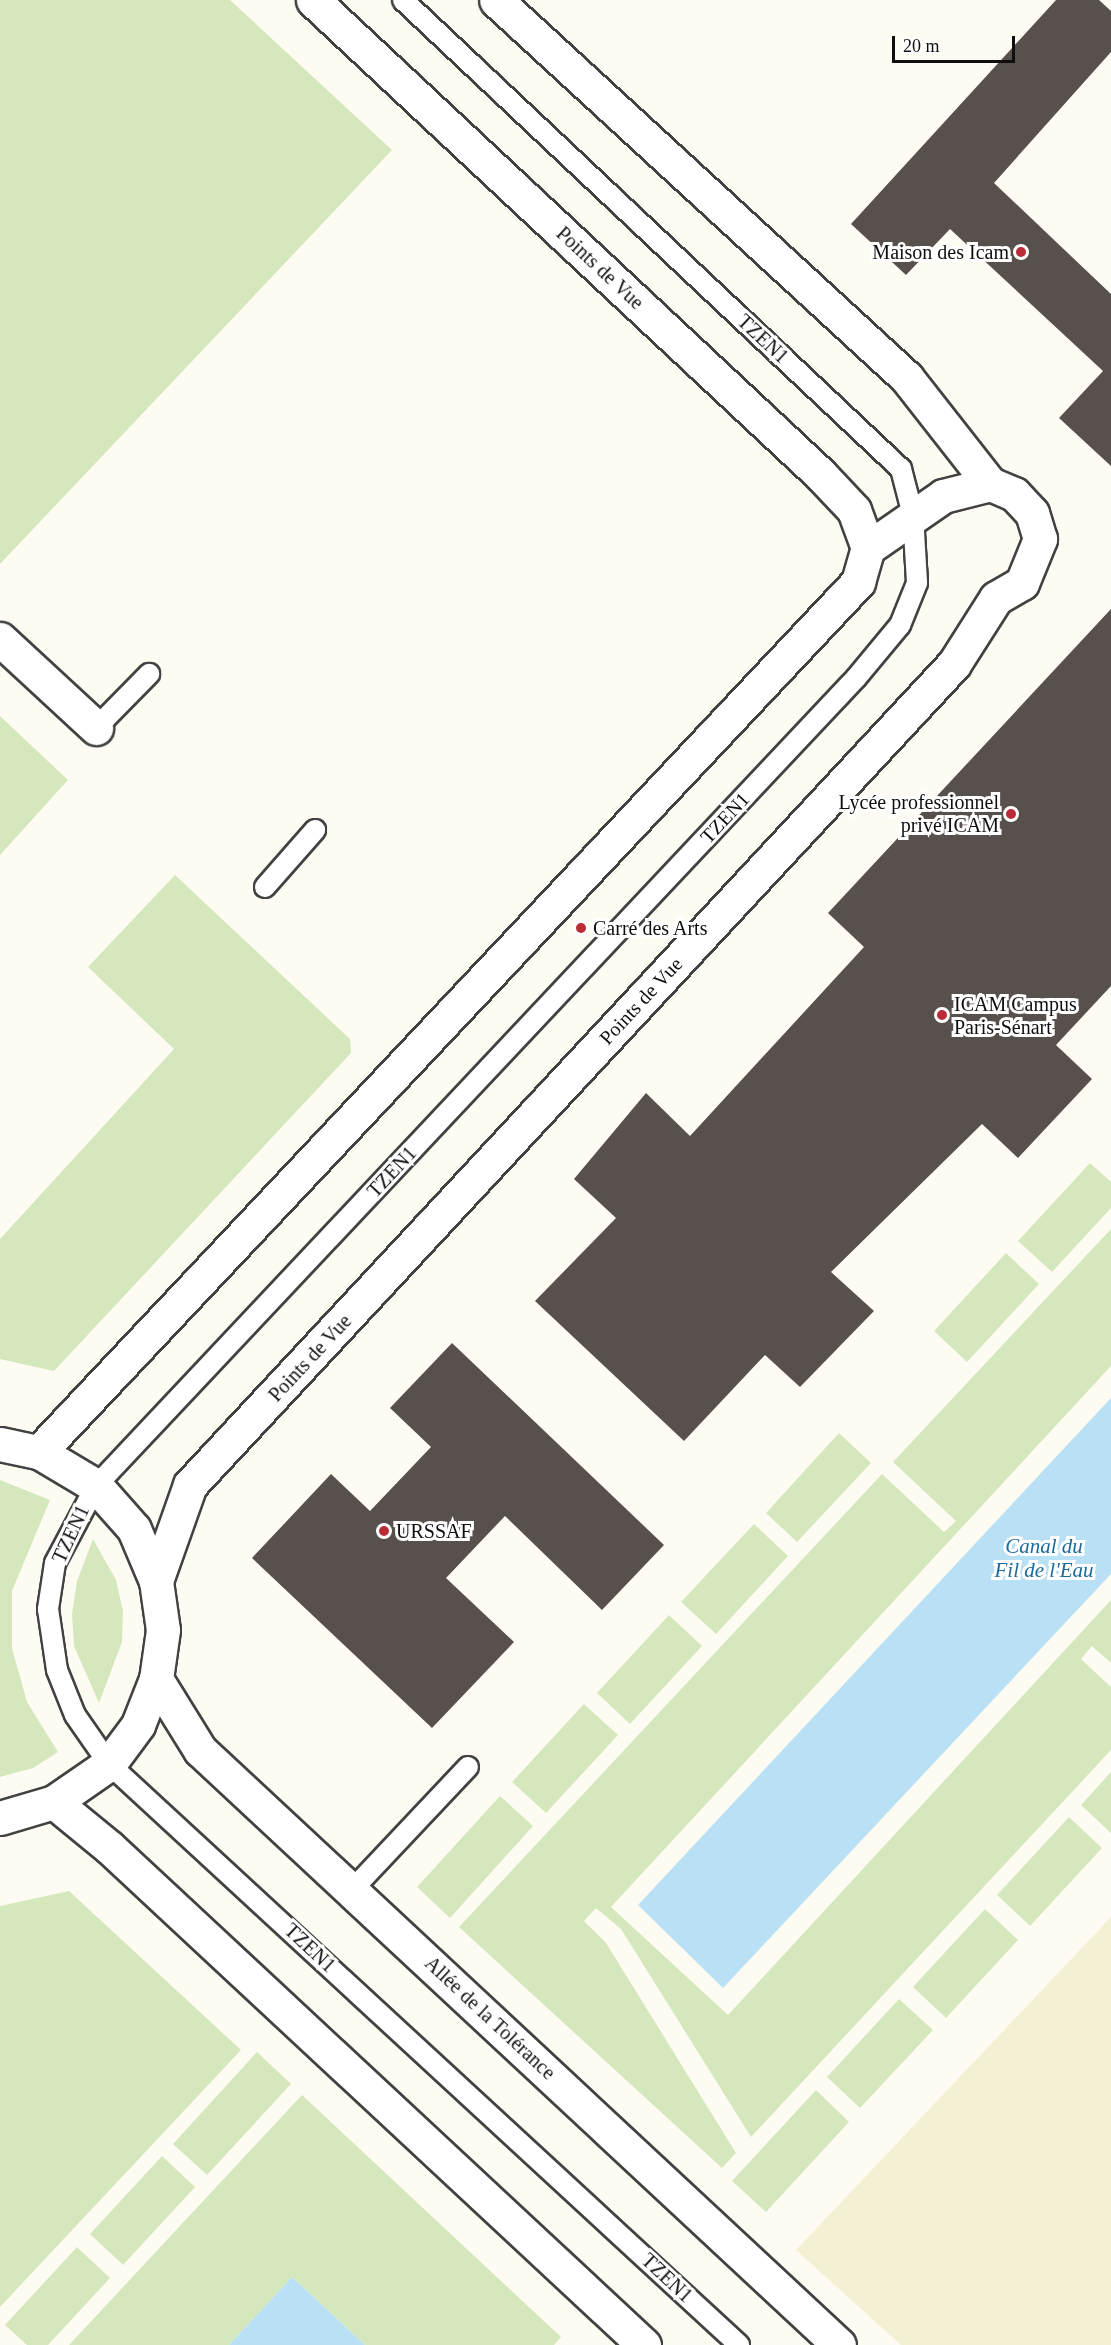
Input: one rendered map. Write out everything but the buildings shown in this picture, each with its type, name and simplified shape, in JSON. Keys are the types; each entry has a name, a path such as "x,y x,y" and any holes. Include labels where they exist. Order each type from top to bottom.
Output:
{"street":[{"name":"Points de Vue","path":"313,0 820,474 854,510 868,548"},
{"name":"Points de Vue","path":"156,1581 190,1485 954,664 996,598 1022,583 1040,539 1035,522 1014,494 990,484 907,378 496,0"},
{"path":"39,1452 858,582 868,548 943,496 990,484"},
{"path":"0,639 96,728"},
{"path":"0,1444 39,1452 96,1485 134,1529 156,1581 163,1630 156,1679 138,1725 109,1764 54,1802 0,1818"},
{"name":"Allée de la Tolérance","path":"156,1679 200,1750 839,2345"},
{"path":"54,1802 109,1847 644,2345"}],"lane":[{"name":"TZEN1","path":"403,0 902,469 913,515 917,583 900,625 856,678 96,1485 55,1563 48,1609 57,1670 75,1715 109,1764 739,2345"},
{"path":"96,728 149,674"},
{"path":"265,886 315,830"},
{"path":"352,1890 468,1767"}],"shaded area":[{"path":"1111,1917 1111,2345 901,2345 796,2250"}],"green space":[{"path":"0,0 230,0 392,150 0,564"},
{"path":"0,716 68,780 0,855"},
{"path":"175,875 350,1039 351,1053 54,1371 0,1359 0,1239 174,1049 88,967"},
{"path":"1090,1163 1111,1182 1111,1208 1052,1272 1018,1241"},
{"path":"1111,1229 1111,1366 611,1907 728,2015 1111,1600 1111,1663 1092,1646 1081,1659 1111,1687 1111,1750 751,2137 621,1929 596,1908 584,1921 606,1943 736,2153 722,2168 459,1927 882,1474 944,1532 956,1521 893,1462"},
{"path":"1006,1253 1039,1284 967,1362 934,1331"},
{"path":"839,1433 871,1463 797,1542 766,1513"},
{"path":"0,1480 50,1500 12,1591 12,1648 27,1702 58,1752 33,1768 0,1777"},
{"path":"754,1524 788,1556 716,1634 681,1602"},
{"path":"93,1539 116,1580 123,1611 122,1642 99,1703 74,1646 72,1614 77,1581"},
{"path":"669,1615 702,1646 630,1724 597,1693"},
{"path":"584,1704 618,1735 546,1813 512,1782"},
{"path":"1111,1772 1111,1833 1081,1805"},
{"path":"500,1796 533,1826 450,1918 417,1887"},
{"path":"1069,1817 1102,1848 1030,1926 997,1895"},
{"path":"69,1891 241,2050 0,2307 0,1906"},
{"path":"985,1909 1018,1940 946,2018 913,1987"},
{"path":"899,1999 933,2030 860,2108 827,2077"},
{"path":"257,2052 291,2084 207,2175 173,2144"},
{"path":"816,2090 849,2122 766,2212 732,2181"},
{"path":"302,2095 561,2337 554,2345 365,2345 292,2277 229,2345 69,2345"},
{"path":"162,2156 195,2187 123,2265 90,2234"},
{"path":"77,2247 110,2278 48,2345 27,2345 5,2325"}],"water":[{"name":"Canal du Fil de l'Eau","path":"1111,1398 1111,1574 723,1988 638,1905"},
{"path":"292,2277 365,2345 229,2345"}],"place":[{"name":"Maison des Icam","path":"1021,252"},
{"name":"Lycée professionnel privé ICAM","path":"1011,814"},
{"name":"Carré des Arts","path":"581,928"},
{"name":"ICAM Campus Paris-Sénart","path":"942,1015"},
{"name":"URSSAF","path":"384,1531"}]}
